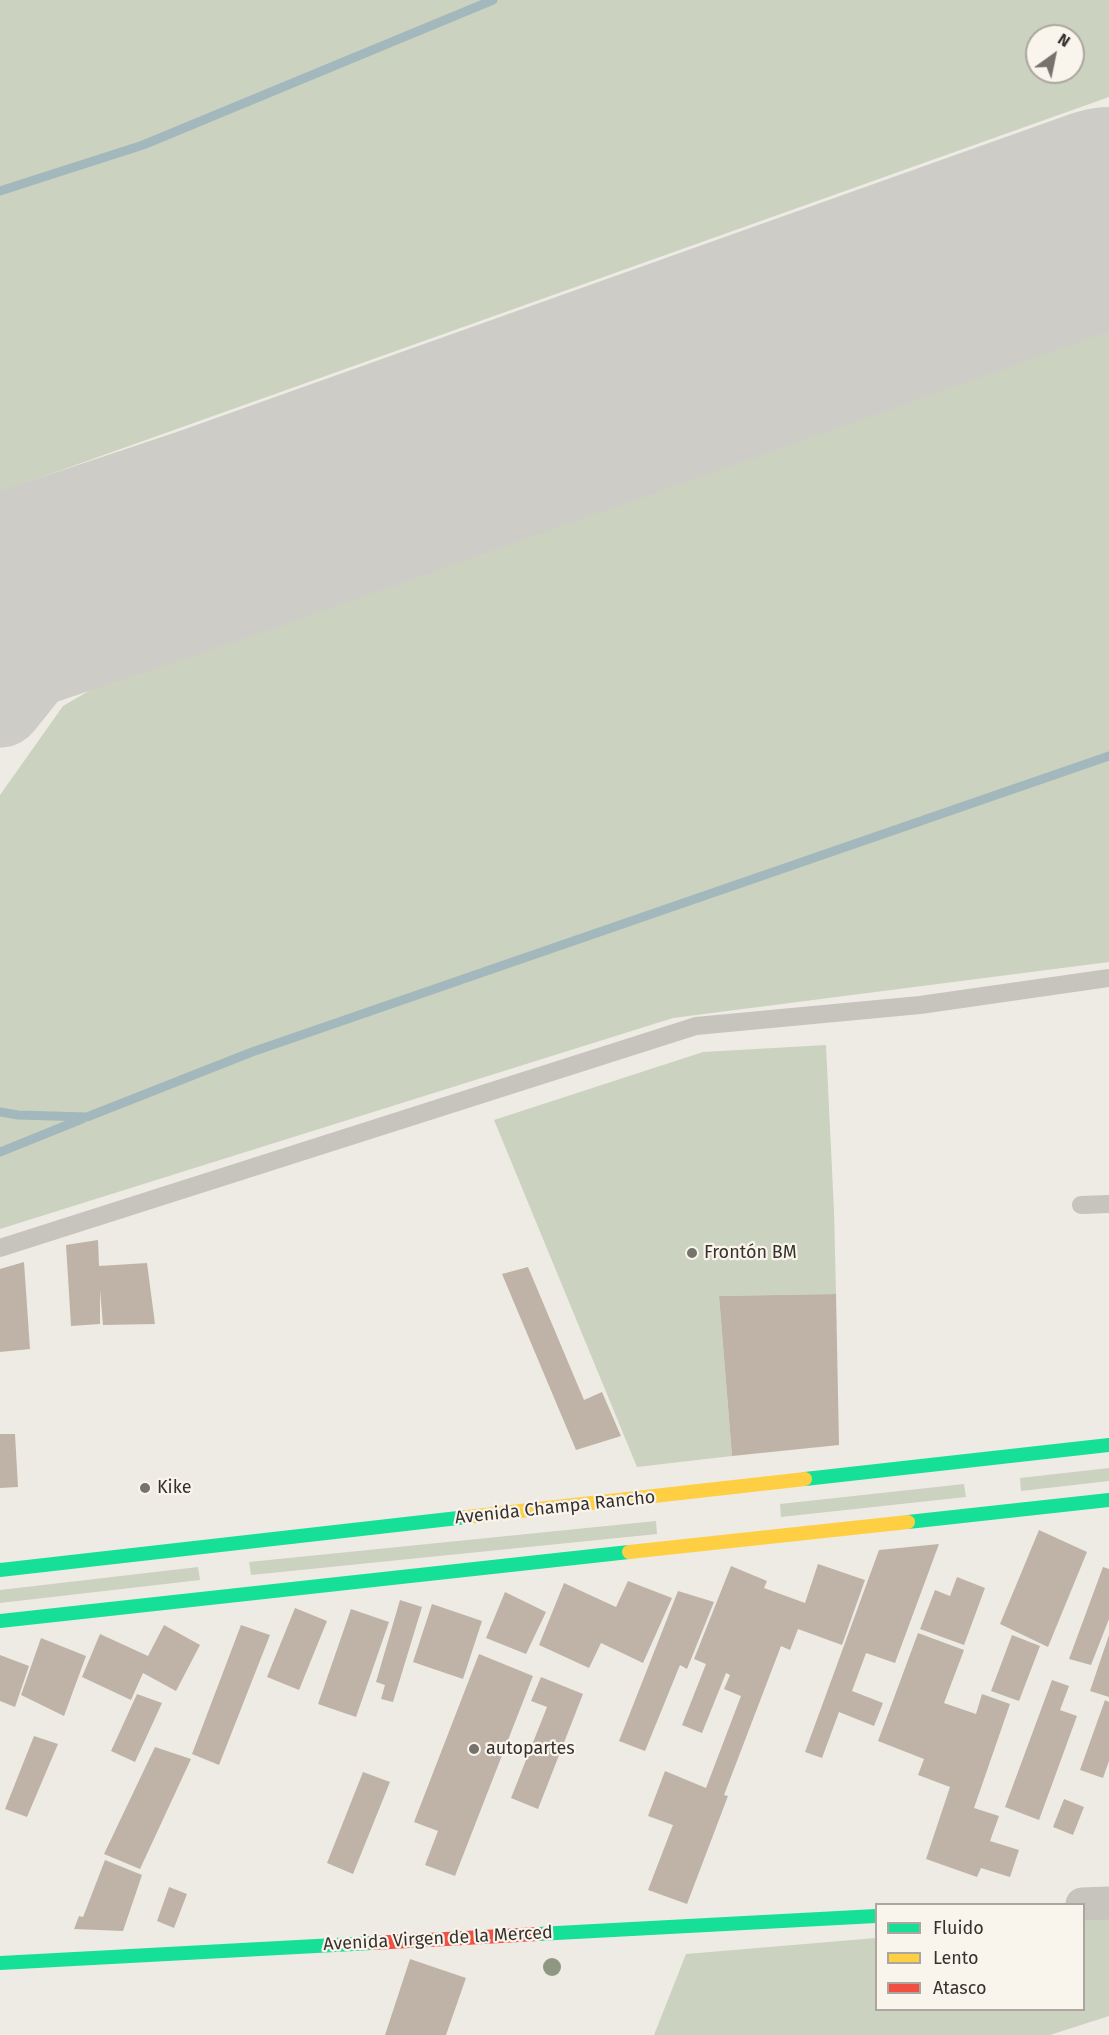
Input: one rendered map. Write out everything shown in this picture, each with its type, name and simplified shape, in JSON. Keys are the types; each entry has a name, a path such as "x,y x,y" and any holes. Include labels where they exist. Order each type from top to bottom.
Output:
{"main road":[{"name":"Avenida Champa Rancho","path":"0,1570 221,1551 987,1466 1109,1445"},
{"path":"0,1621 228,1592 993,1507 1109,1500"},
{"name":"Avenida Virgen de la Merced","path":"0,1963 875,1916"}],"street":[{"path":"1085,1905 1109,1903"}],"lane":[{"path":"0,1248 696,1026 920,1005 1109,978"},
{"path":"1081,1205 1109,1204"}],"green space":[{"path":"0,0 1109,0 1109,97 0,492"},
{"path":"1109,325 1109,962 673,1018 0,1229 0,795 63,706 104,682"},
{"name":"Frontón BM","path":"826,1045 836,1294 719,1296 732,1456 637,1467 494,1120 703,1052"},
{"path":"1109,1468 1109,1481 1021,1491 1020,1478"},
{"path":"964,1484 966,1497 781,1517 780,1504"},
{"path":"656,1521 657,1534 251,1575 249,1562"},
{"path":"198,1567 200,1580 0,1603 0,1590"},
{"path":"1109,1918 1109,2016 1050,2035 654,2035 686,1954 875,1938 875,2011 1085,2011 1085,1920"}],"building":[{"path":"98,1240 99,1266 147,1263 155,1324 103,1325 100,1290 100,1324 71,1326 66,1245"},
{"path":"24,1262 30,1349 0,1352 0,1269"},
{"path":"528,1267 584,1400 602,1392 621,1436 576,1450 502,1274"},
{"path":"836,1294 839,1445 732,1456 719,1296"},
{"path":"0,1434 15,1434 18,1487 0,1488"},
{"path":"1039,1530 1087,1552 1048,1647 1000,1624"},
{"path":"939,1544 895,1663 866,1653 852,1691 883,1703 874,1726 839,1712 822,1758 805,1752 879,1550"},
{"path":"818,1564 865,1580 842,1645 798,1629 790,1650 781,1646 724,1795 728,1796 687,1904 648,1890 673,1825 648,1816 665,1771 706,1788 741,1696 724,1689 730,1675 726,1673 702,1733 682,1725 706,1664 694,1659 731,1566 767,1581 764,1588 805,1603"},
{"path":"1103,1567 1109,1569 1109,1619 1091,1665 1069,1659"},
{"path":"957,1577 985,1588 964,1645 920,1629 935,1590 950,1596"},
{"path":"628,1581 672,1598 643,1663 601,1643 589,1668 539,1645 564,1583 616,1607"},
{"path":"678,1591 714,1602 687,1669 680,1665 645,1751 619,1741"},
{"path":"505,1592 546,1612 526,1654 486,1638"},
{"path":"400,1600 422,1607 393,1702 381,1699 385,1685 376,1682"},
{"path":"432,1604 482,1621 463,1679 413,1662"},
{"path":"295,1608 327,1621 299,1690 267,1677"},
{"path":"351,1609 389,1622 356,1717 318,1704"},
{"path":"164,1625 200,1645 176,1691 143,1673 131,1700 82,1677 100,1634 148,1656"},
{"path":"241,1625 270,1635 219,1765 192,1754"},
{"path":"918,1633 964,1650 944,1703 976,1714 982,1694 1010,1704 974,1808 999,1816 990,1841 1019,1850 1010,1877 981,1868 977,1877 926,1859 950,1787 918,1775 924,1759 878,1741"},
{"path":"1012,1635 1040,1646 1019,1701 991,1691"},
{"path":"1109,1635 1109,1697 1090,1691"},
{"path":"41,1638 86,1656 64,1716 21,1695"},
{"name":"autopartes","path":"479,1654 533,1676 455,1876 425,1865 438,1831 414,1822"},
{"path":"0,1655 29,1666 15,1707 0,1701"},
{"path":"541,1677 583,1694 538,1809 511,1798 547,1707 531,1701"},
{"path":"1052,1680 1069,1686 1060,1710 1077,1716 1039,1820 1005,1807"},
{"path":"137,1694 162,1703 135,1762 111,1751"},
{"path":"1105,1700 1109,1702 1109,1761 1103,1778 1080,1770"},
{"path":"34,1736 58,1744 27,1817 5,1809"},
{"path":"155,1747 191,1759 140,1869 104,1854"},
{"path":"363,1772 390,1782 353,1874 327,1863"},
{"path":"1064,1799 1084,1807 1073,1835 1053,1827"},
{"path":"105,1860 142,1875 123,1931 74,1929 79,1916 83,1917"},
{"path":"169,1887 187,1894 174,1928 157,1921"},
{"path":"410,1959 466,1978 446,2035 385,2035"}],"waterway":[{"path":"0,191 143,145 493,0"},
{"path":"0,1112 18,1115 87,1117 252,1052 1109,756"},
{"path":"0,1152 82,1119"}],"taxiway":[{"path":"0,704 93,588 156,554"}],"runway":[{"path":"0,606 212,535 1109,216"}],"traffic: fast":[{"path":"805,1479 1109,1445"},
{"path":"908,1522 1109,1500"},
{"path":"0,1570 467,1517"},
{"path":"0,1621 629,1552"},
{"path":"538,1934 875,1916"},
{"path":"0,1963 372,1943"}],"traffic: slow":[{"path":"467,1517 805,1479"},
{"path":"629,1552 908,1522"}],"traffic: jam":[{"path":"372,1943 538,1934"}],"place":[{"name":"Frontón BM","path":"692,1253"},
{"name":"Kike","path":"145,1488"},
{"name":"autopartes","path":"474,1749"}]}
